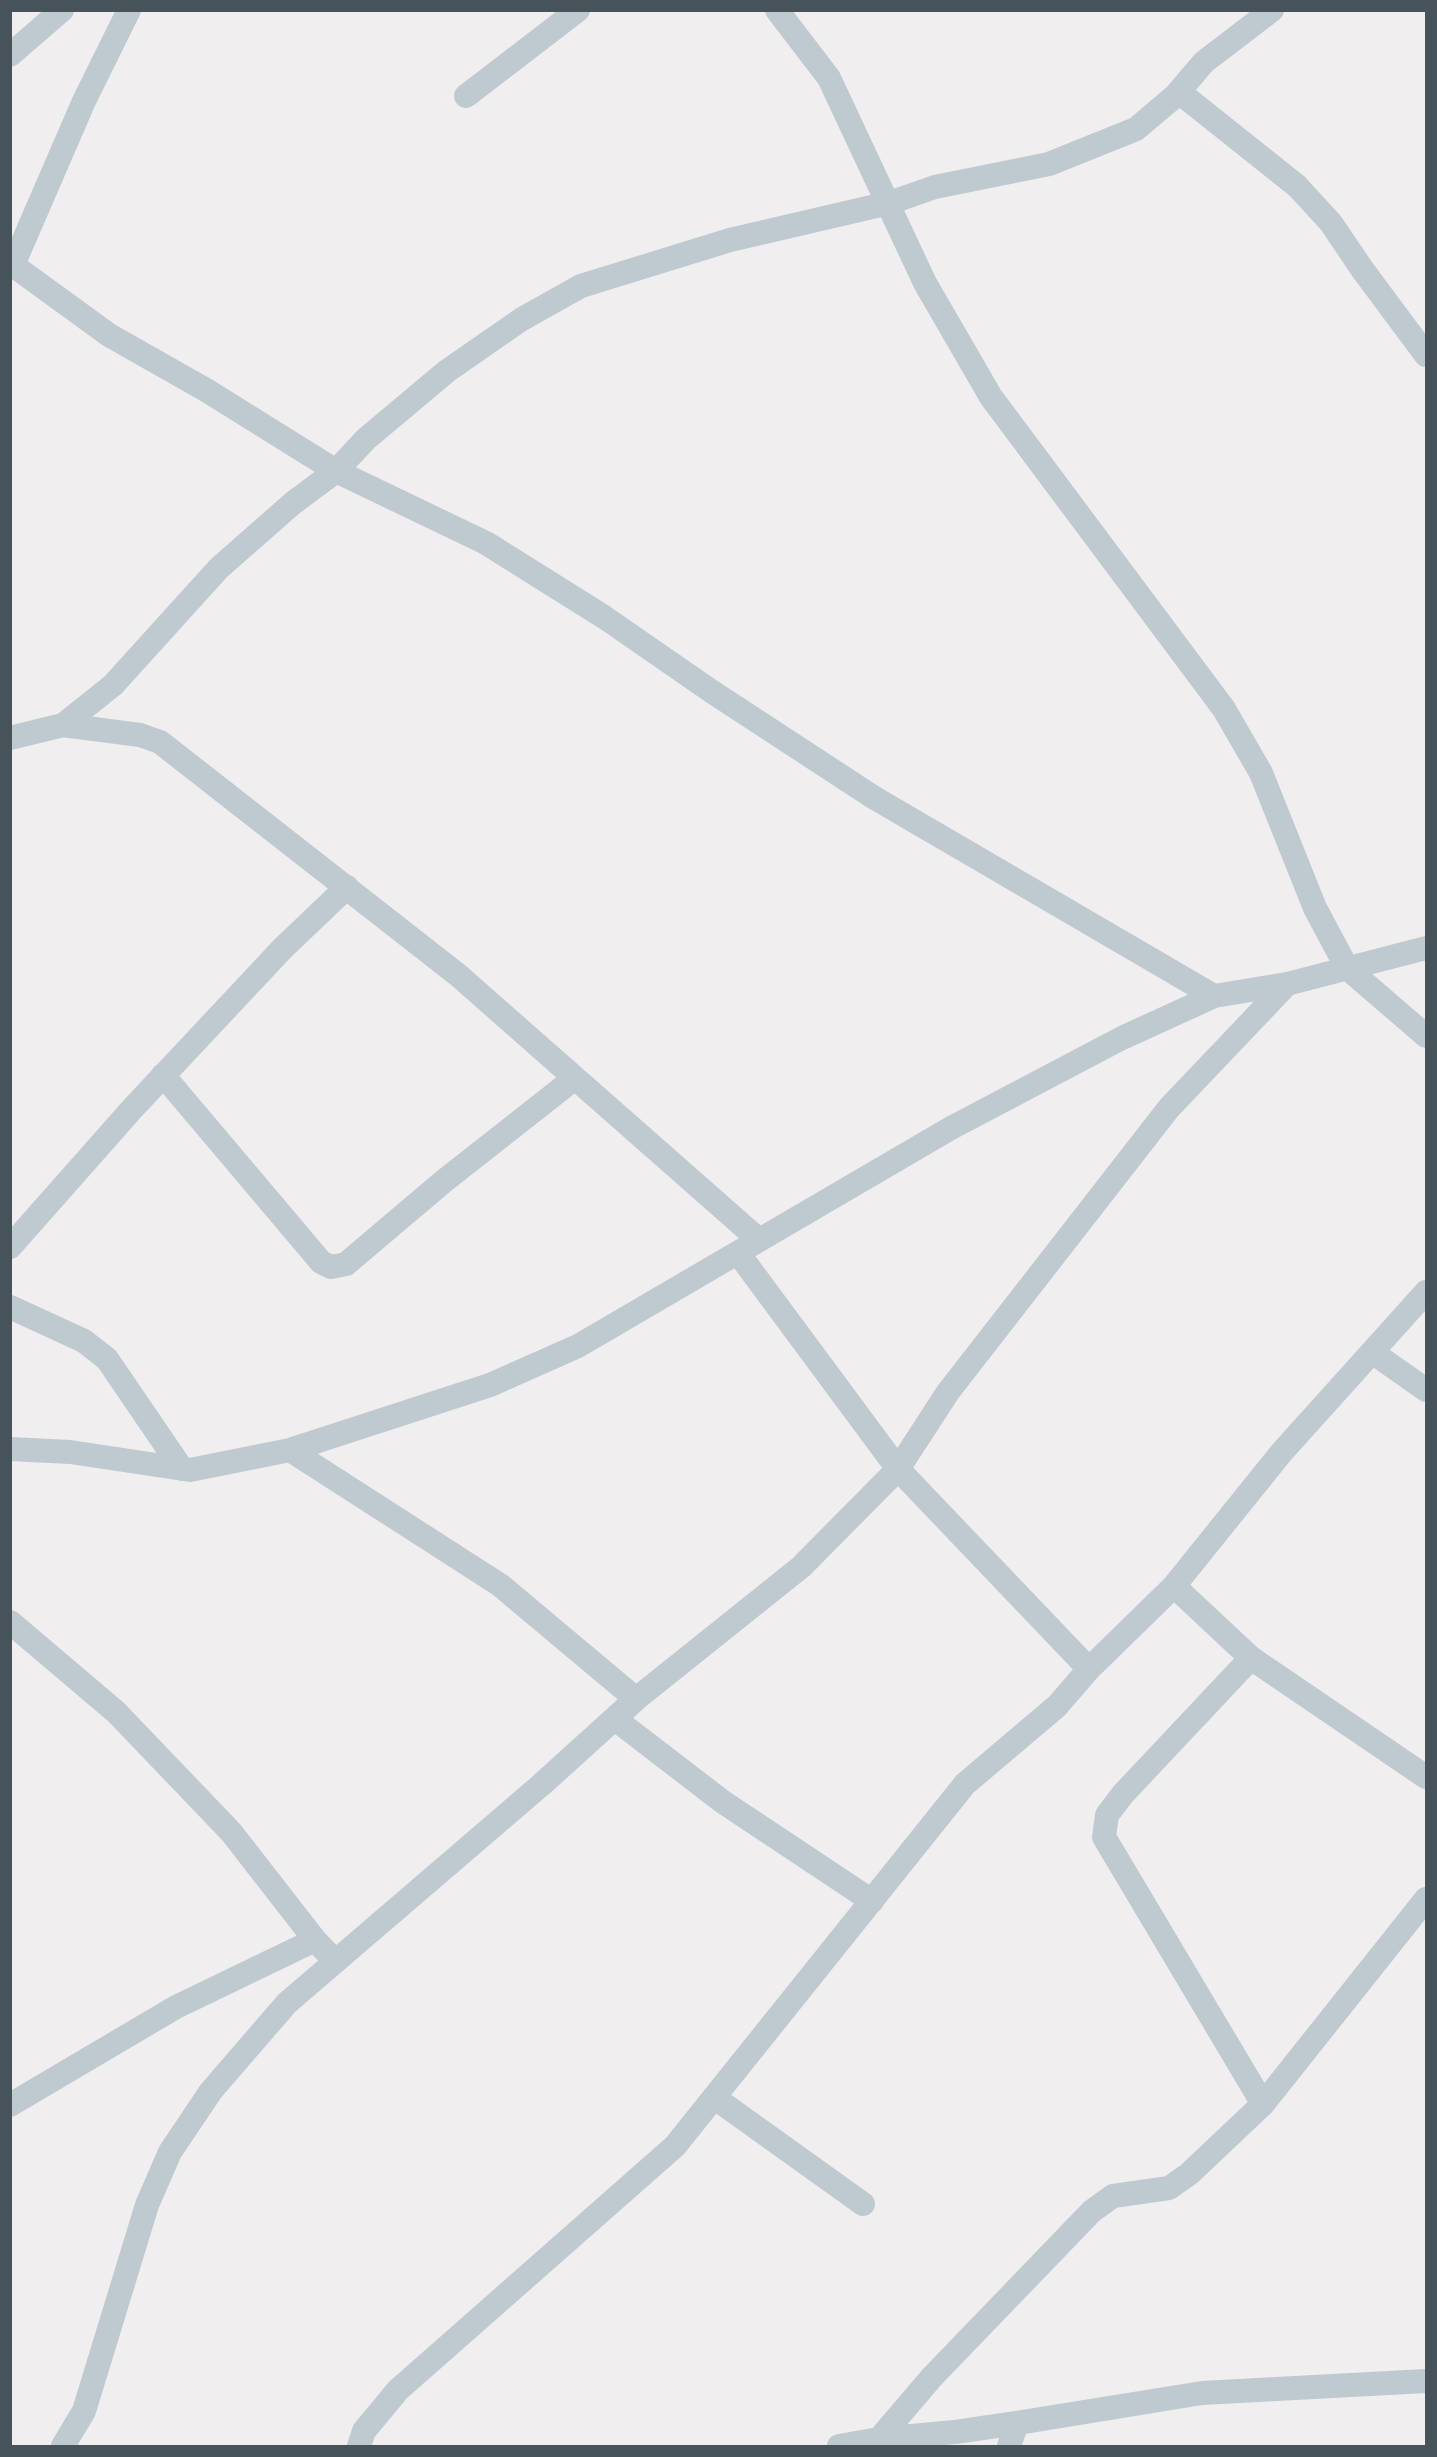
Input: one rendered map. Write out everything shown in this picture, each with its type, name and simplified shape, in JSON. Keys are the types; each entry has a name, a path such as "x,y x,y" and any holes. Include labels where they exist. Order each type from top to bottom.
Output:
{"street":[{"path":"10,55 62,10"},
{"path":"129,10 84,100 12,264 109,335 206,390 336,471 486,543 604,617 711,691 873,797 1214,996"},
{"path":"466,96 578,10"},
{"path":"777,10 829,78 925,283 991,397 1224,709 1261,773 1315,908 1347,968 1426,1036"},
{"path":"63,725 113,685 219,568 293,503 336,471 366,439 447,371 522,320 581,286 730,240 889,203 935,187 1049,164 1136,129 1179,92 1204,62 1272,10"},
{"path":"1179,92 1297,186 1331,223 1426,355"},
{"path":"10,738 63,725 140,735 160,742 458,975 758,1239"},
{"path":"10,1247 164,1075 282,949 347,887"},
{"path":"10,1449 70,1452 190,1470 291,1450 490,1385 578,1346 951,1128 1122,1038 1214,996 1287,984 1426,948"},
{"path":"63,2446 84,2411 147,2205 170,2152 212,2091 280,2012 335,1961 636,1699 801,1567 898,1469 948,1392 1169,1108 1287,984"},
{"path":"164,1075 321,1262 332,1267 346,1264 444,1181 574,1078"},
{"path":"738,1253 898,1469 1089,1669"},
{"path":"360,2446 364,2431 398,2390 675,2146 965,1784 1057,1706 1089,1669 1174,1586 1281,1453 1426,1292"},
{"path":"10,1307 84,1341 107,1359 182,1468"},
{"path":"1372,1352 1426,1390"},
{"path":"291,1450 500,1585 636,1699"},
{"path":"1174,1586 1251,1658 1426,1777"},
{"path":"10,1622 116,1712 231,1832 315,1940 335,1961"},
{"path":"1251,1658 1123,1794 1107,1815 1104,1837 1263,2104"},
{"path":"615,1719 723,1802 872,1901"},
{"path":"879,2439 932,2377 1092,2211 1113,2196 1169,2188 1189,2174 1263,2104 1426,1899"},
{"path":"13,2097 176,2007 315,1940"},
{"path":"715,2098 863,2204"},
{"path":"838,2446 1017,2423 1202,2393 1426,2381"},
{"path":"1009,2446 1017,2423"}]}
